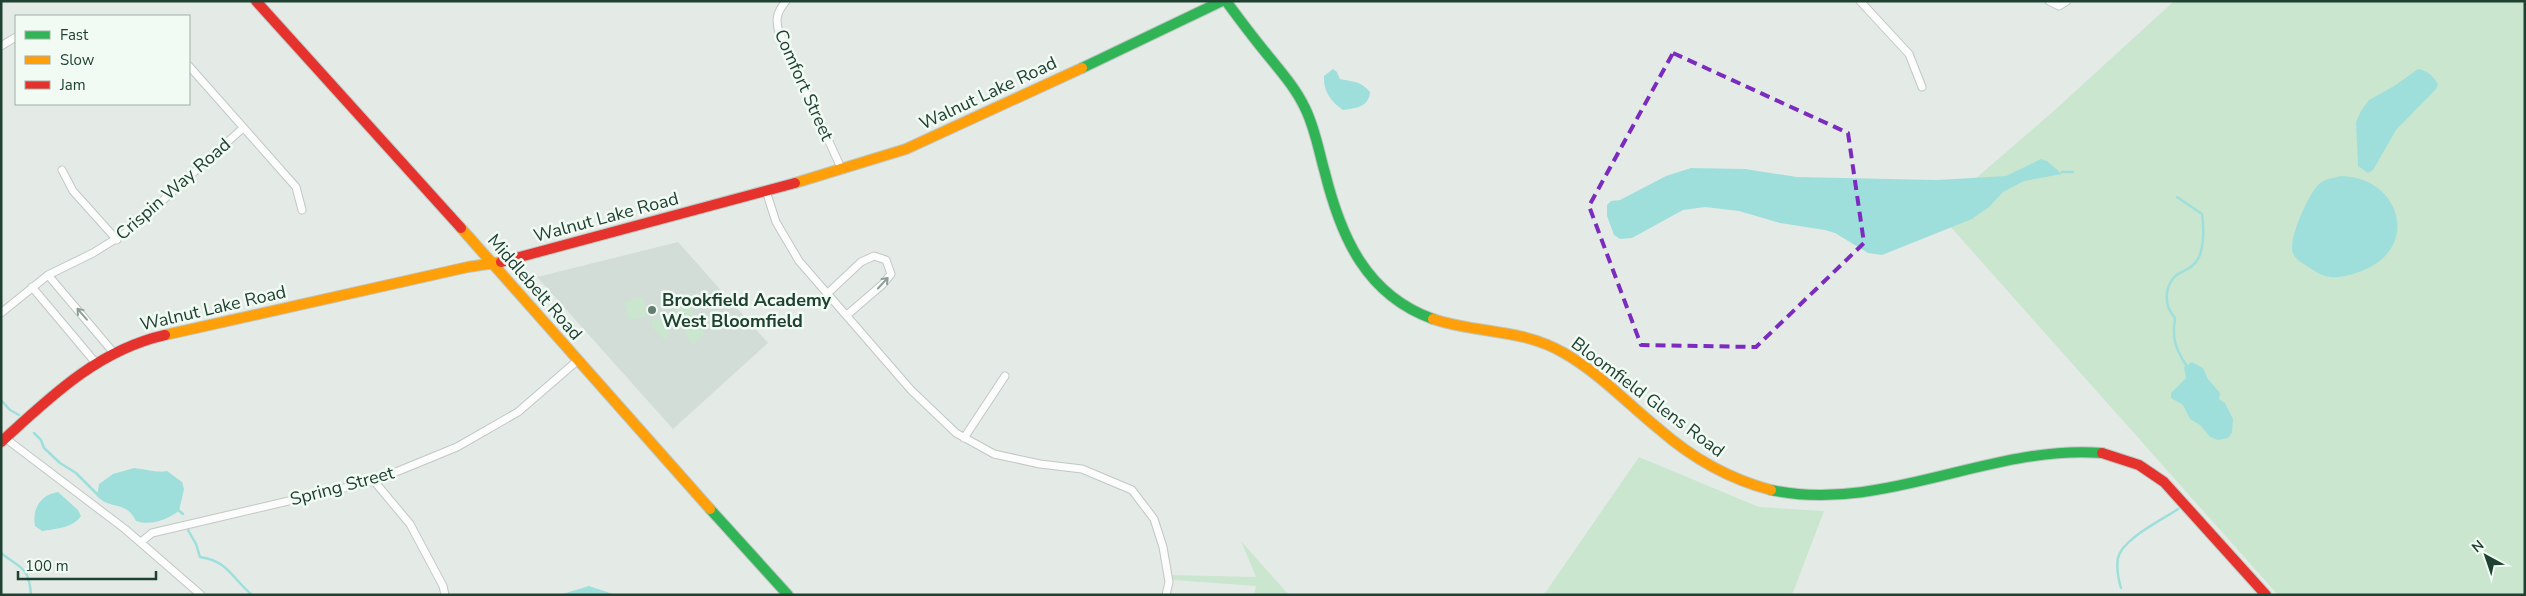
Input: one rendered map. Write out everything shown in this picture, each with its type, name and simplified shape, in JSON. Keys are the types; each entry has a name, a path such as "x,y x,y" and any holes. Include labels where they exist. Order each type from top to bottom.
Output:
{"street":[{"name":"Middlebelt Road","path":"256,1 494,264 578,361 788,595"},
{"name":"Comfort Street","path":"786,1 780,9 776,20 779,32 842,170"},
{"name":"Walnut Lake Road","path":"3,440 74,377 113,352 142,340 468,267 494,264 842,170 906,149 973,120 1224,1"},
{"name":"Bloomfield Glens Road","path":"1224,1 1293,87 1308,113 1332,202 1356,257 1378,286 1406,307 1426,317 1455,325 1518,333 1552,346 1566,353 1614,389 1698,459 1727,475 1776,491 1800,495 1892,486 2059,453 2084,451 2124,456 2149,469 2164,482 2266,595"},
{"path":"1860,1 1909,54 1922,87"},
{"path":"2049,1 2059,6 2066,1"},
{"path":"1,46 15,38"},
{"path":"190,67 296,187 302,210"},
{"name":"Crispin Way Road","path":"1,313 48,275 116,240 130,230 243,128"},
{"path":"62,170 73,192 116,240"},
{"path":"766,190 776,222 799,261 910,390 956,434 994,454 1040,464 1082,469 1132,490 1154,519 1160,538 1168,582 1166,595"},
{"path":"828,293 861,262 874,256 886,260 891,274 883,284 847,315"},
{"path":"48,275 113,352"},
{"path":"32,287 96,362"},
{"name":"Spring Street","path":"141,542 152,533 374,481 457,447 518,412 578,361"},
{"path":"964,438 1005,376"},
{"path":"3,440 141,542 201,595"},
{"path":"374,481 410,524 443,586 444,595"}],"highlighted area":[{"path":"1673,53 1848,133 1864,243 1756,347 1641,345 1589,206"}],"shaded area":[{"name":"Brookfield Academy West Bloomfield","path":"678,242 768,343 673,429 537,277"}],"green space":[{"path":"2174,1 2525,1 2525,595 2278,595 1940,215 1978,179 1975,179 2057,108"},
{"path":"643,297 648,316 629,320 624,302"},
{"path":"687,302 704,334 693,345 674,307"},
{"path":"660,318 670,322 667,339 663,338 652,327 652,320"},
{"path":"1639,457 1759,507 1824,511 1792,595 1541,595 1545,593"},
{"path":"1241,541 1289,595 1254,595 1256,586 1172,580 1172,575 1256,577"}],"water":[{"path":"1333,69 1337,72 1340,79 1360,84 1367,88 1370,92 1364,104 1343,110 1335,103 1326,91 1324,81 1324,76"},
{"path":"2418,69 2432,76 2438,84 2436,89 2396,130 2373,170 2368,173 2358,166 2356,122 2361,111 2369,100 2394,86"},
{"path":"2041,159 2047,161 2062,174 2024,181 2003,192 1989,207 1972,219 1882,255 1868,253 1835,233 1780,223 1739,211 1705,207 1683,210 1632,238 1620,239 1614,235 1607,216 1607,205 1611,201 1620,200 1666,176 1691,168 1745,169 1797,177 1937,180 2006,176"},
{"path":"2341,176 2362,180 2378,189 2390,202 2396,217 2397,233 2390,249 2377,263 2356,273 2332,277 2322,275 2300,262 2294,255 2292,247 2300,217 2315,189 2324,181"},
{"path":"2192,362 2203,368 2208,379 2220,393 2219,399 2225,403 2233,419 2232,433 2228,438 2218,440 2210,437 2200,425 2190,419 2183,405 2171,398 2171,393 2186,378 2184,367"},
{"path":"134,468 167,471 182,482 184,489 179,511 158,521 147,523 136,521 127,510 107,503 97,496 99,484 113,474"},
{"path":"58,492 78,510 81,516 69,525 58,529 42,531 35,526 36,509 46,496"},
{"path":"589,586 613,594 710,595 559,595"}],"waterway":[{"path":"2062,172 2073,172"},
{"path":"2177,197 2202,214 2203,225 2203,242 2199,257 2191,267 2173,279 2169,284 2167,293 2168,306 2175,318 2175,343 2186,365"},
{"path":"1,400 10,410 19,415"},
{"path":"34,433 41,440 44,448 60,463 76,473 99,496"},
{"path":"177,509 183,514"},
{"path":"2121,588 2117,566 2121,551 2135,537 2178,509"},
{"path":"188,530 196,544 200,557 217,562 223,566 252,595"},
{"path":"1,553 26,573 31,595"}],"traffic: fast":[{"path":"1082,68 1222,1"},
{"path":"1226,1 1289,82 1301,101 1314,132 1331,197 1339,219 1360,261 1390,295 1410,308 1433,319"},
{"path":"1771,490 1813,495 1854,493 1895,486 2019,458 2060,453 2102,453"},
{"path":"710,509 788,595"}],"traffic: slow":[{"path":"795,183 906,149 1082,68"},
{"path":"461,228 710,509"},
{"path":"165,335 468,267 501,262"},
{"path":"1433,319 1450,324 1532,339 1564,353 1589,370 1647,419 1698,458 1726,474 1771,490"}],"traffic: jam":[{"path":"256,1 461,228"},
{"path":"501,262 795,183"},
{"path":"1,442 76,377 118,352 141,342 165,335"},
{"path":"2102,453 2139,465 2164,482 2266,595"}],"place":[{"name":"Brookfield Academy West Bloomfield","path":"652,310"}]}
